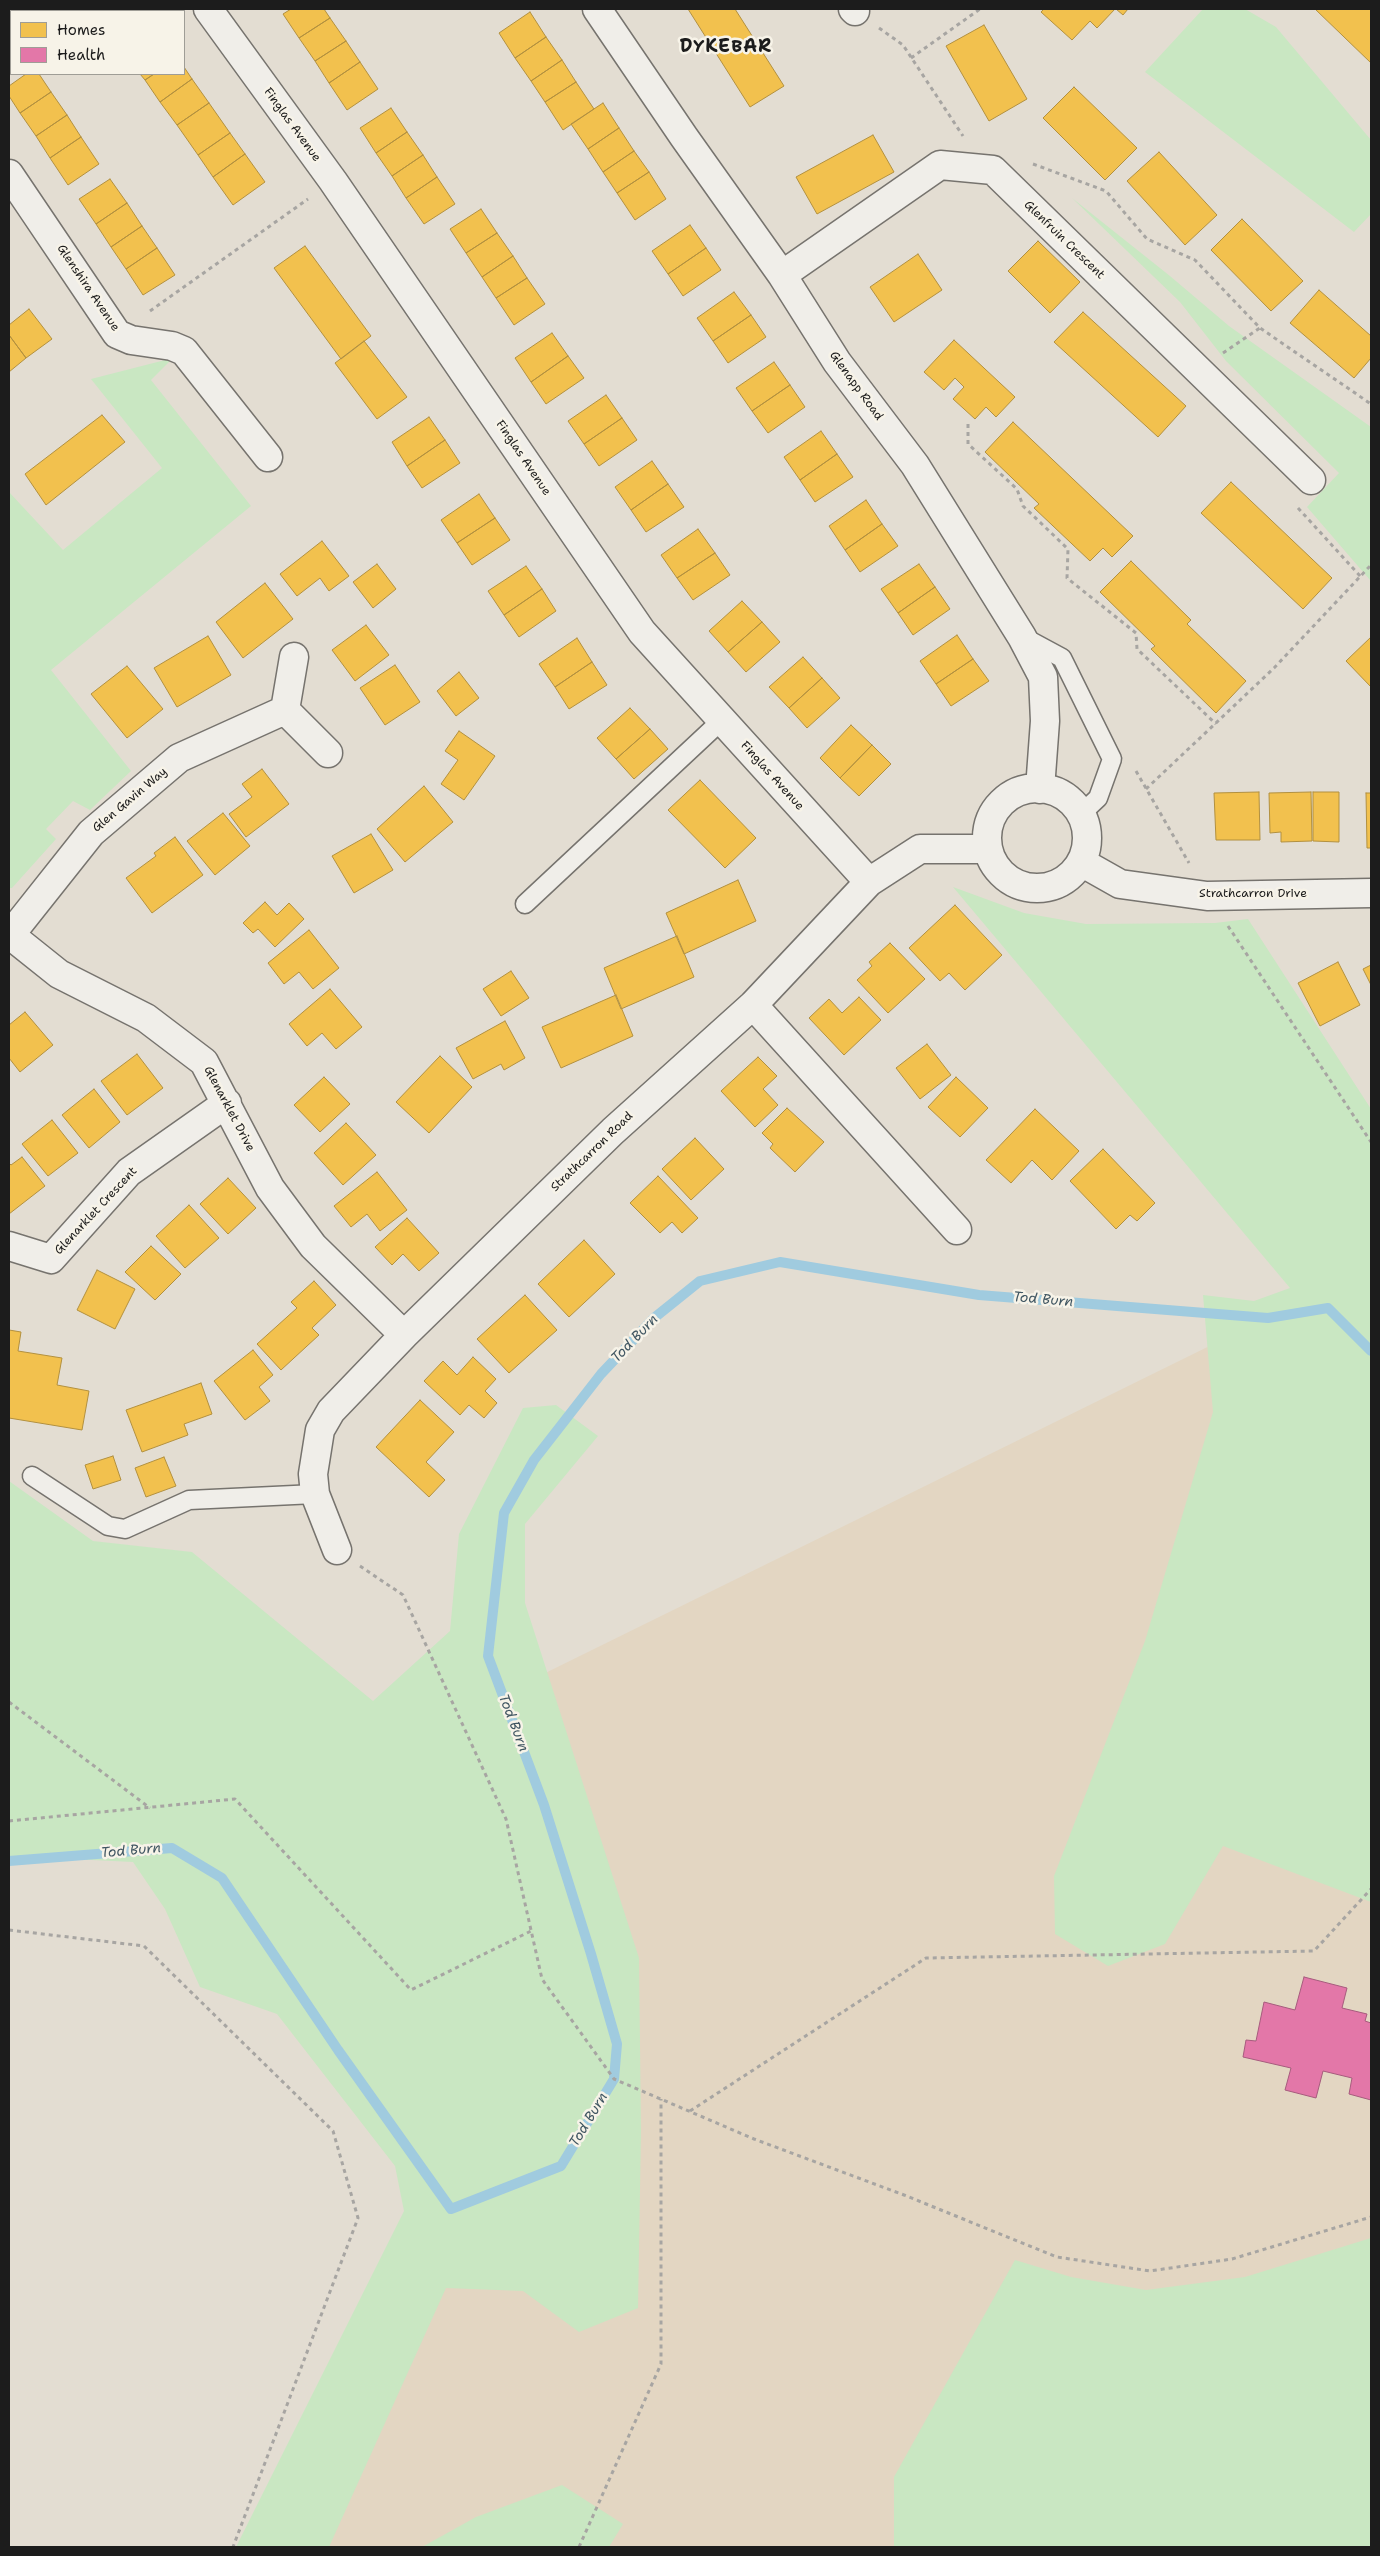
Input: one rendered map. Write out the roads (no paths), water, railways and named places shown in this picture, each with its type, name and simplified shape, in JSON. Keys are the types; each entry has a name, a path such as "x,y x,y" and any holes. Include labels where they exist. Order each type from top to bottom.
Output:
{"street":[{"name":"Finglas Avenue","path":"208,9 332,181 642,632 869,882"},
{"name":"Glenapp Road","path":"597,9 684,137 782,275 837,362 915,465 1022,637 1043,677 1045,721 1040,788"},
{"name":"Glenfruin Crescent","path":"782,275 940,165 993,170 1312,480"},
{"name":"Glenshira Avenue","path":"9,174 117,334 131,340 172,346 184,351 268,457"},
{"path":"294,657 285,710 328,753"},
{"name":"Glen Gavin Way","path":"9,934 91,833 179,758 285,710"},
{"path":"1040,788 1062,795 1080,814 1086,831 1086,848 1080,862 1070,875 1053,885 1042,888 1022,886 1007,879 998,870 987,849 987,832 994,811 1006,798 1025,790 1040,788"},
{"name":"Strathcarron Road","path":"337,1550 315,1494 313,1474 320,1430 331,1411 404,1335 613,1131 753,1005 869,882 920,849 987,849"},
{"name":"Strathcarron Drive","path":"1080,862 1120,884 1208,896 1371,893"},
{"name":"Glenarklet Drive","path":"9,934 59,974 146,1018 204,1062 270,1188 313,1246 404,1335"},
{"path":"753,1005 957,1230"},
{"name":"Glenarklet Crescent","path":"9,1246 51,1259 130,1172 227,1103"}],"lane":[{"path":"1022,637 1062,658 1112,759 1098,798 1080,814"},
{"path":"524,904 722,720"},
{"path":"32,1476 108,1526 124,1529 189,1500 315,1494"}],"waterway":[{"name":"Tod Burn","path":"9,1861 172,1848 222,1878 338,2050 451,2209 561,2166 614,2079 617,2044 591,1954 544,1805 488,1656 504,1513 534,1460 601,1374 654,1318 700,1281 780,1262 979,1295 1268,1318 1328,1308 1371,1351"}],"district":[{"name":"DYKEBAR","path":"726,47"}]}
